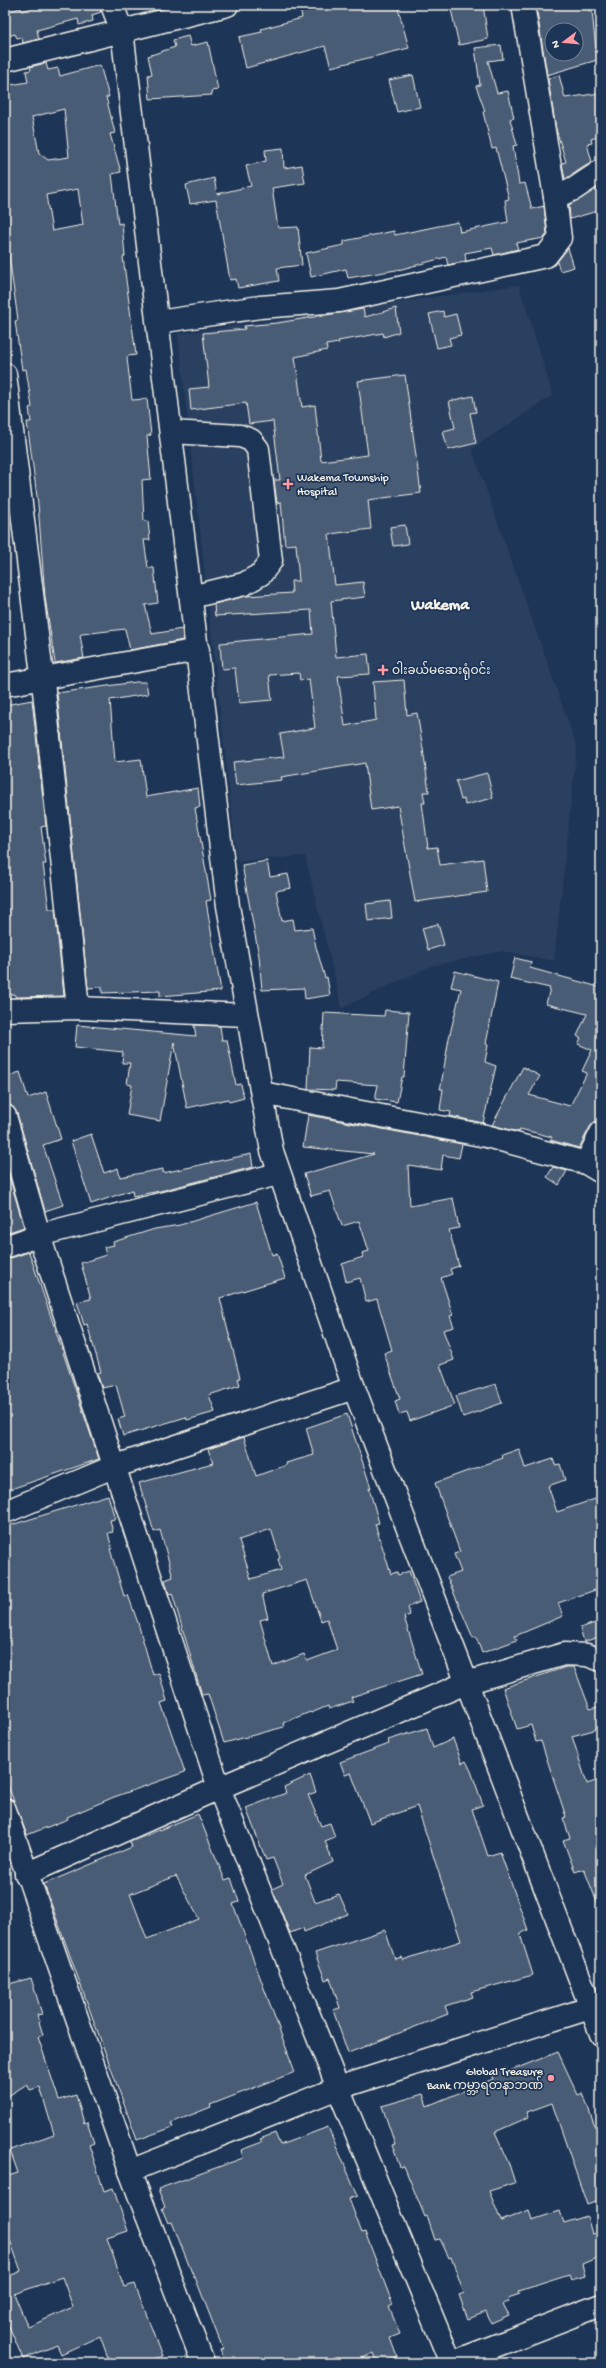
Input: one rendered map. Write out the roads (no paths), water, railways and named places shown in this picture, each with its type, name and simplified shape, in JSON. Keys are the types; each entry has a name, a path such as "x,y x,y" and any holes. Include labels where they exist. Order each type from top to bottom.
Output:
{"street":[{"path":"112,5 122,31 228,906 272,1151 278,1174 354,1388 601,2034"},
{"path":"5,60 227,5"},
{"path":"158,322 260,307 339,300 546,256 560,238 555,197 523,5"},
{"path":"555,197 574,188 601,171"},
{"path":"5,374 42,677 78,1008"},
{"path":"171,432 240,436 251,440 258,448 271,561 261,574 244,584 191,597"},
{"path":"5,685 42,677 198,650"},
{"path":"5,1010 78,1008 247,1015"},
{"path":"262,1093 486,1136 594,1167 601,1133"},
{"path":"5,1116 39,1235 113,1467 219,1788 338,2088 451,2363 601,2305"},
{"path":"5,1246 39,1235 278,1174"},
{"path":"5,1512 113,1467 354,1388"},
{"path":"26,1874 219,1788 466,1683 564,1654 587,1655 601,1660"},
{"path":"5,1810 130,2171 203,2363"},
{"path":"130,2171 338,2088 590,2008"}],"place":[{"name":"Wakema Township Hospital","path":"288,484"},
{"name":"ဝါးခယ်မဆေးရုံဝင်း","path":"383,670"},
{"name":"Global Treasure Bank ကမ္ဘာ့ရတနာဘဏ်","path":"551,2078"}],"district":[{"name":"Wakema","path":"440,603"}]}
